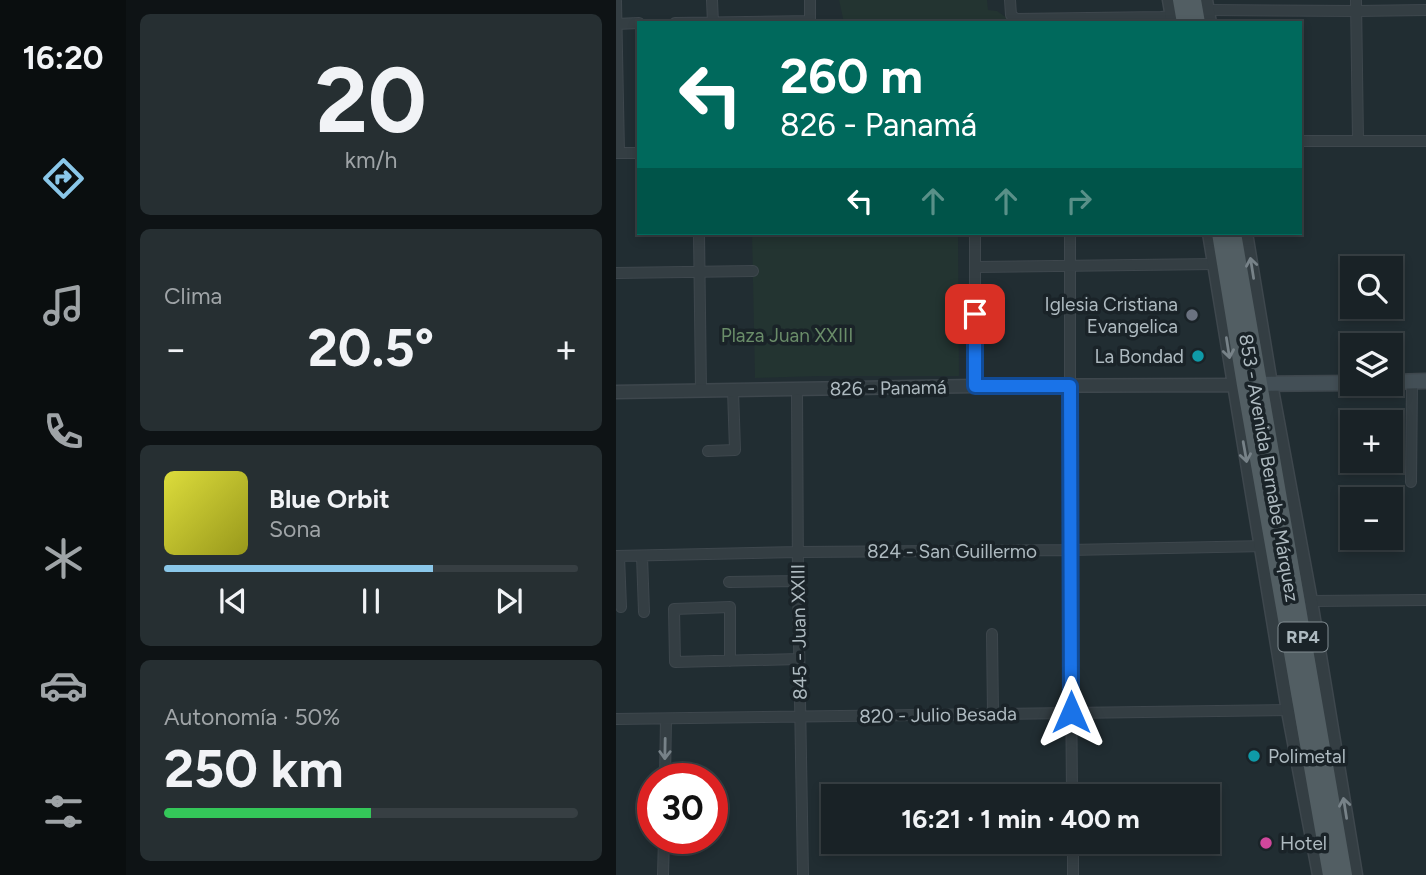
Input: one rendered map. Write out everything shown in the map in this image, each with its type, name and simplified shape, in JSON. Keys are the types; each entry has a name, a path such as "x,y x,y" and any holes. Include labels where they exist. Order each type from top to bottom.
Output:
{"main road":[{"path":"1177,20 1181,0"},
{"path":"1193,0 1205,14"},
{"name":"853 - Avenida Bernabé Márquez","path":"1220,235 1252,384"},
{"name":"853 - Avenida Bernabé Márquez","path":"1233,235 1295,710 1331,875"},
{"path":"1252,384 1340,383"},
{"name":"853 - Avenida Bernabé Márquez","path":"1274,545 1344,875"}],"street":[{"path":"712,0 713,21"},
{"path":"810,0 810,21"},
{"path":"1010,0 1013,17 1093,21 1177,20 1169,0"},
{"path":"1356,0 1358,140"},
{"path":"616,1 617,153 637,153"},
{"path":"1205,14 1426,10"},
{"path":"616,24 637,23"},
{"path":"1302,141 1426,141"},
{"path":"699,235 701,390"},
{"path":"975,235 975,386"},
{"path":"1070,235 1072,784"},
{"name":"853 - Avenida Bernabé Márquez","path":"1209,235 1214,264 1252,384 1311,601 1356,875"},
{"name":"853 - Avenida Bernabé Márquez","path":"1246,235 1252,384 1274,545"},
{"path":"975,267 1214,264"},
{"path":"616,273 754,271"},
{"path":"1411,482 1419,382"},
{"name":"826 - Panamá","path":"616,392 1252,384"},
{"path":"708,451 734,450 733,390"},
{"name":"845 - Juan XXIII","path":"797,390 803,875"},
{"name":"824 - San Guillermo","path":"618,556 1274,545"},
{"path":"618,556 621,607"},
{"path":"642,556 643,612"},
{"path":"729,582 798,581"},
{"path":"1311,601 1426,600"},
{"path":"730,661 730,607 674,609 675,662 730,661 799,659"},
{"path":"992,634 993,714"},
{"name":"853 - Avenida Bernabé Márquez","path":"1295,710 1320,875"},
{"name":"820 - Julio Besada","path":"616,719 1295,710"},
{"path":"665,763 666,719"},
{"path":"663,875 664,854"},
{"path":"1073,854 1073,875"}],"green space":[{"path":"839,0 987,0 988,10 997,11 1007,18 1005,21 844,21"},
{"name":"Plaza Juan XXIII","path":"752,235 958,235 959,376 755,378"}],"place":[{"name":"Iglesia Cristiana Evangelica","path":"1192,315"},
{"name":"La Bondad","path":"1198,356"},
{"name":"Polimetal","path":"1254,756"},
{"name":"Hotel","path":"1266,843"}],"route":[{"path":"975,314 975,386 1070,386 1071,712"}]}
